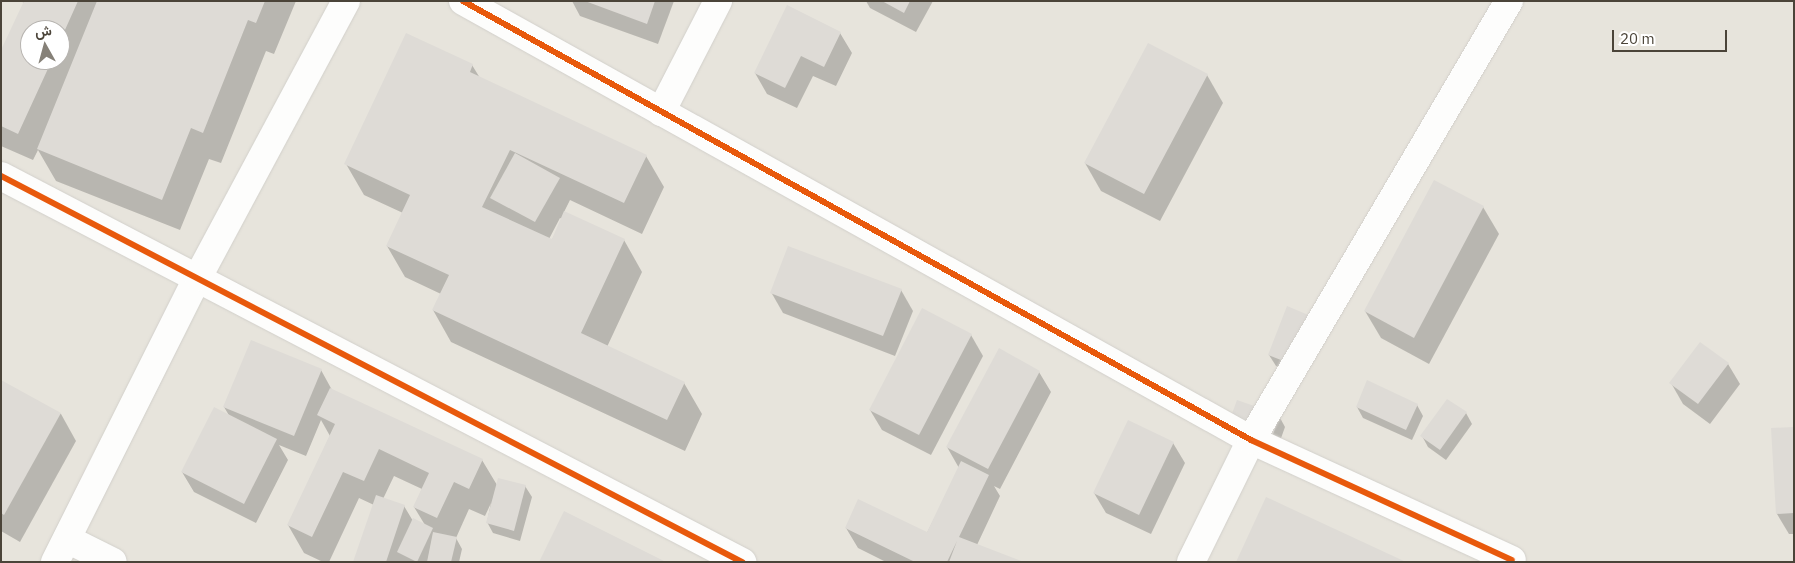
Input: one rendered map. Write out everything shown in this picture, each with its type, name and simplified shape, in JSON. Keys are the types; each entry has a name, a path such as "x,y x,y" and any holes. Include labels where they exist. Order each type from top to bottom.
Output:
{"street":[{"path":"113,562 61,550 198,277 346,1"},
{"path":"463,1 1251,440 1512,560"},
{"path":"661,112 718,1"},
{"path":"1191,562 1251,440 1509,1"},
{"path":"1,176 742,562"}],"shaded area":[{"path":"1,1 1794,1 1794,562 1,562"}],"building":[{"path":"24,1 78,1 69,20 20,20 20,70 47,70 18,134 1,126 1,50"},
{"path":"97,1 265,1 256,23 248,20 203,133 191,128 162,200 37,149"},
{"path":"585,1 655,1 647,24"},
{"path":"882,1 910,1 904,13"},
{"path":"787,5 841,32 824,67 801,56 785,88 754,73"},
{"path":"406,33 473,64 470,72 647,155 624,203 510,150 482,207 552,239 564,211 625,239 581,333 685,382 667,420 432,310 449,275 386,246 410,195 344,164"},
{"path":"1148,43 1208,74 1144,194 1084,163"},
{"path":"515,153 560,178 535,222 490,198"},
{"path":"1434,180 1484,206 1414,338 1364,311"},
{"path":"788,246 902,289 883,336 770,293"},
{"path":"1287,306 1313,317 1294,365 1268,355"},
{"path":"922,308 972,334 919,435 869,410"},
{"path":"251,340 322,369 294,436 223,407"},
{"path":"1700,342 1729,363 1698,404 1669,383"},
{"path":"999,348 1040,371 988,469 946,447"},
{"path":"1,380 61,413 4,515 1,513"},
{"path":"1367,380 1418,404 1406,430 1356,407"},
{"path":"330,388 483,459 469,489 454,482 437,518 413,507 429,473 379,449 364,481 343,472 312,537 287,525 335,424 317,415"},
{"path":"1447,399 1467,412 1440,450 1420,436"},
{"path":"1237,400 1280,415 1269,445 1226,430"},
{"path":"214,407 277,439 244,504 181,472"},
{"path":"1128,420 1174,442 1139,515 1093,493"},
{"path":"1794,427 1794,513 1776,514 1771,428"},
{"path":"961,461 989,475 959,537 1024,562 949,562 957,541 947,562 915,562 845,528 858,499 927,532"},
{"path":"498,478 526,485 514,531 486,523"},
{"path":"376,495 405,505 386,562 353,562"},
{"path":"1266,497 1406,562 1236,562"},
{"path":"564,511 666,562 539,562"},
{"path":"413,518 433,528 417,562 397,552"},
{"path":"433,532 457,537 451,562 427,562"}],"cycle path":[{"path":"463,1 1251,440 1512,560"},
{"path":"1,176 742,562"}]}
